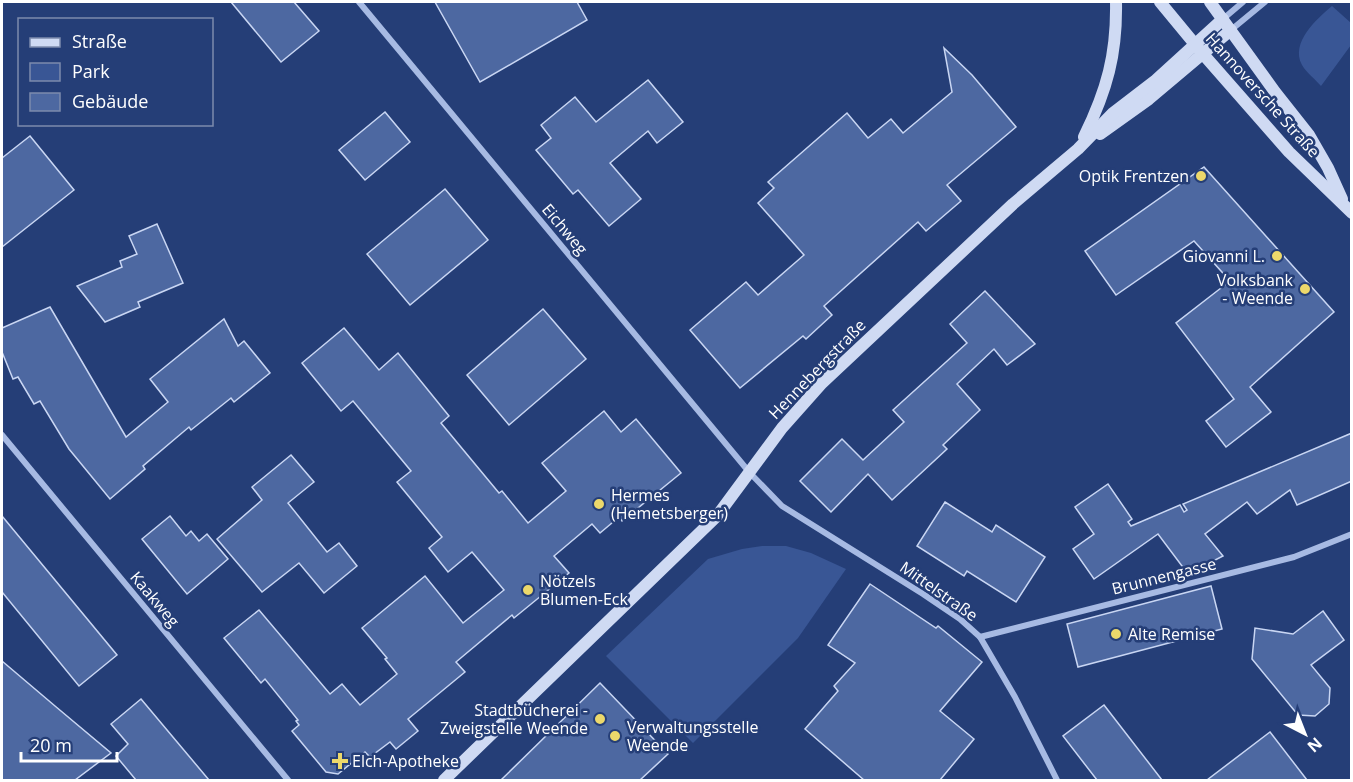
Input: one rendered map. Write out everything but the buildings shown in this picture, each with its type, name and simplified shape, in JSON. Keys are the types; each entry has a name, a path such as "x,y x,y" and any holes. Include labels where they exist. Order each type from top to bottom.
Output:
{"street":[{"name":"Eichweg","path":"359,2 750,473"},
{"path":"1077,148 1096,113 1111,69 1116,32 1116,2"},
{"name":"Hannoversche Straße","path":"1160,2 1289,152 1348,209"},
{"name":"Hannoversche Straße","path":"1210,2 1309,135 1348,209"},
{"path":"1223,19 1243,2"},
{"path":"1231,30 1265,2"},
{"name":"Hennebergstraße","path":"444,780 710,523 782,428 822,383 1113,113 1155,80 1223,19"},
{"name":"Hennebergstraße","path":"1077,148 1149,99 1231,30"},
{"name":"Kaakweg","path":"2,435 288,780"},
{"name":"Mittelstraße","path":"750,473 782,506 923,594 960,619 980,637 1015,697 1057,780"},
{"name":"Brunnengasse","path":"980,637 1294,557 1352,534"}],"green space":[{"path":"1332,6 1351,23 1351,45 1321,86 1302,65 1299,56 1300,48 1307,32"},
{"path":"762,546 786,546 811,553 846,569 798,638 693,743 606,656 708,559"}],"place":[{"name":"Optik Frentzen","path":"1201,176"},
{"name":"Giovanni L.","path":"1277,256"},
{"name":"Volksbank - Weende","path":"1305,289"},
{"name":"Hermes (Hemetsberger)","path":"599,504"},
{"name":"Nötzels Blumen-Eck","path":"528,590"},
{"name":"Alte Remise","path":"1116,634"},
{"name":"Stadtbücherei - Zweigstelle Weende","path":"600,719"},
{"name":"Verwaltungsstelle Weende","path":"615,736"},
{"name":"Elch-Apotheke","path":"340,761"}]}
